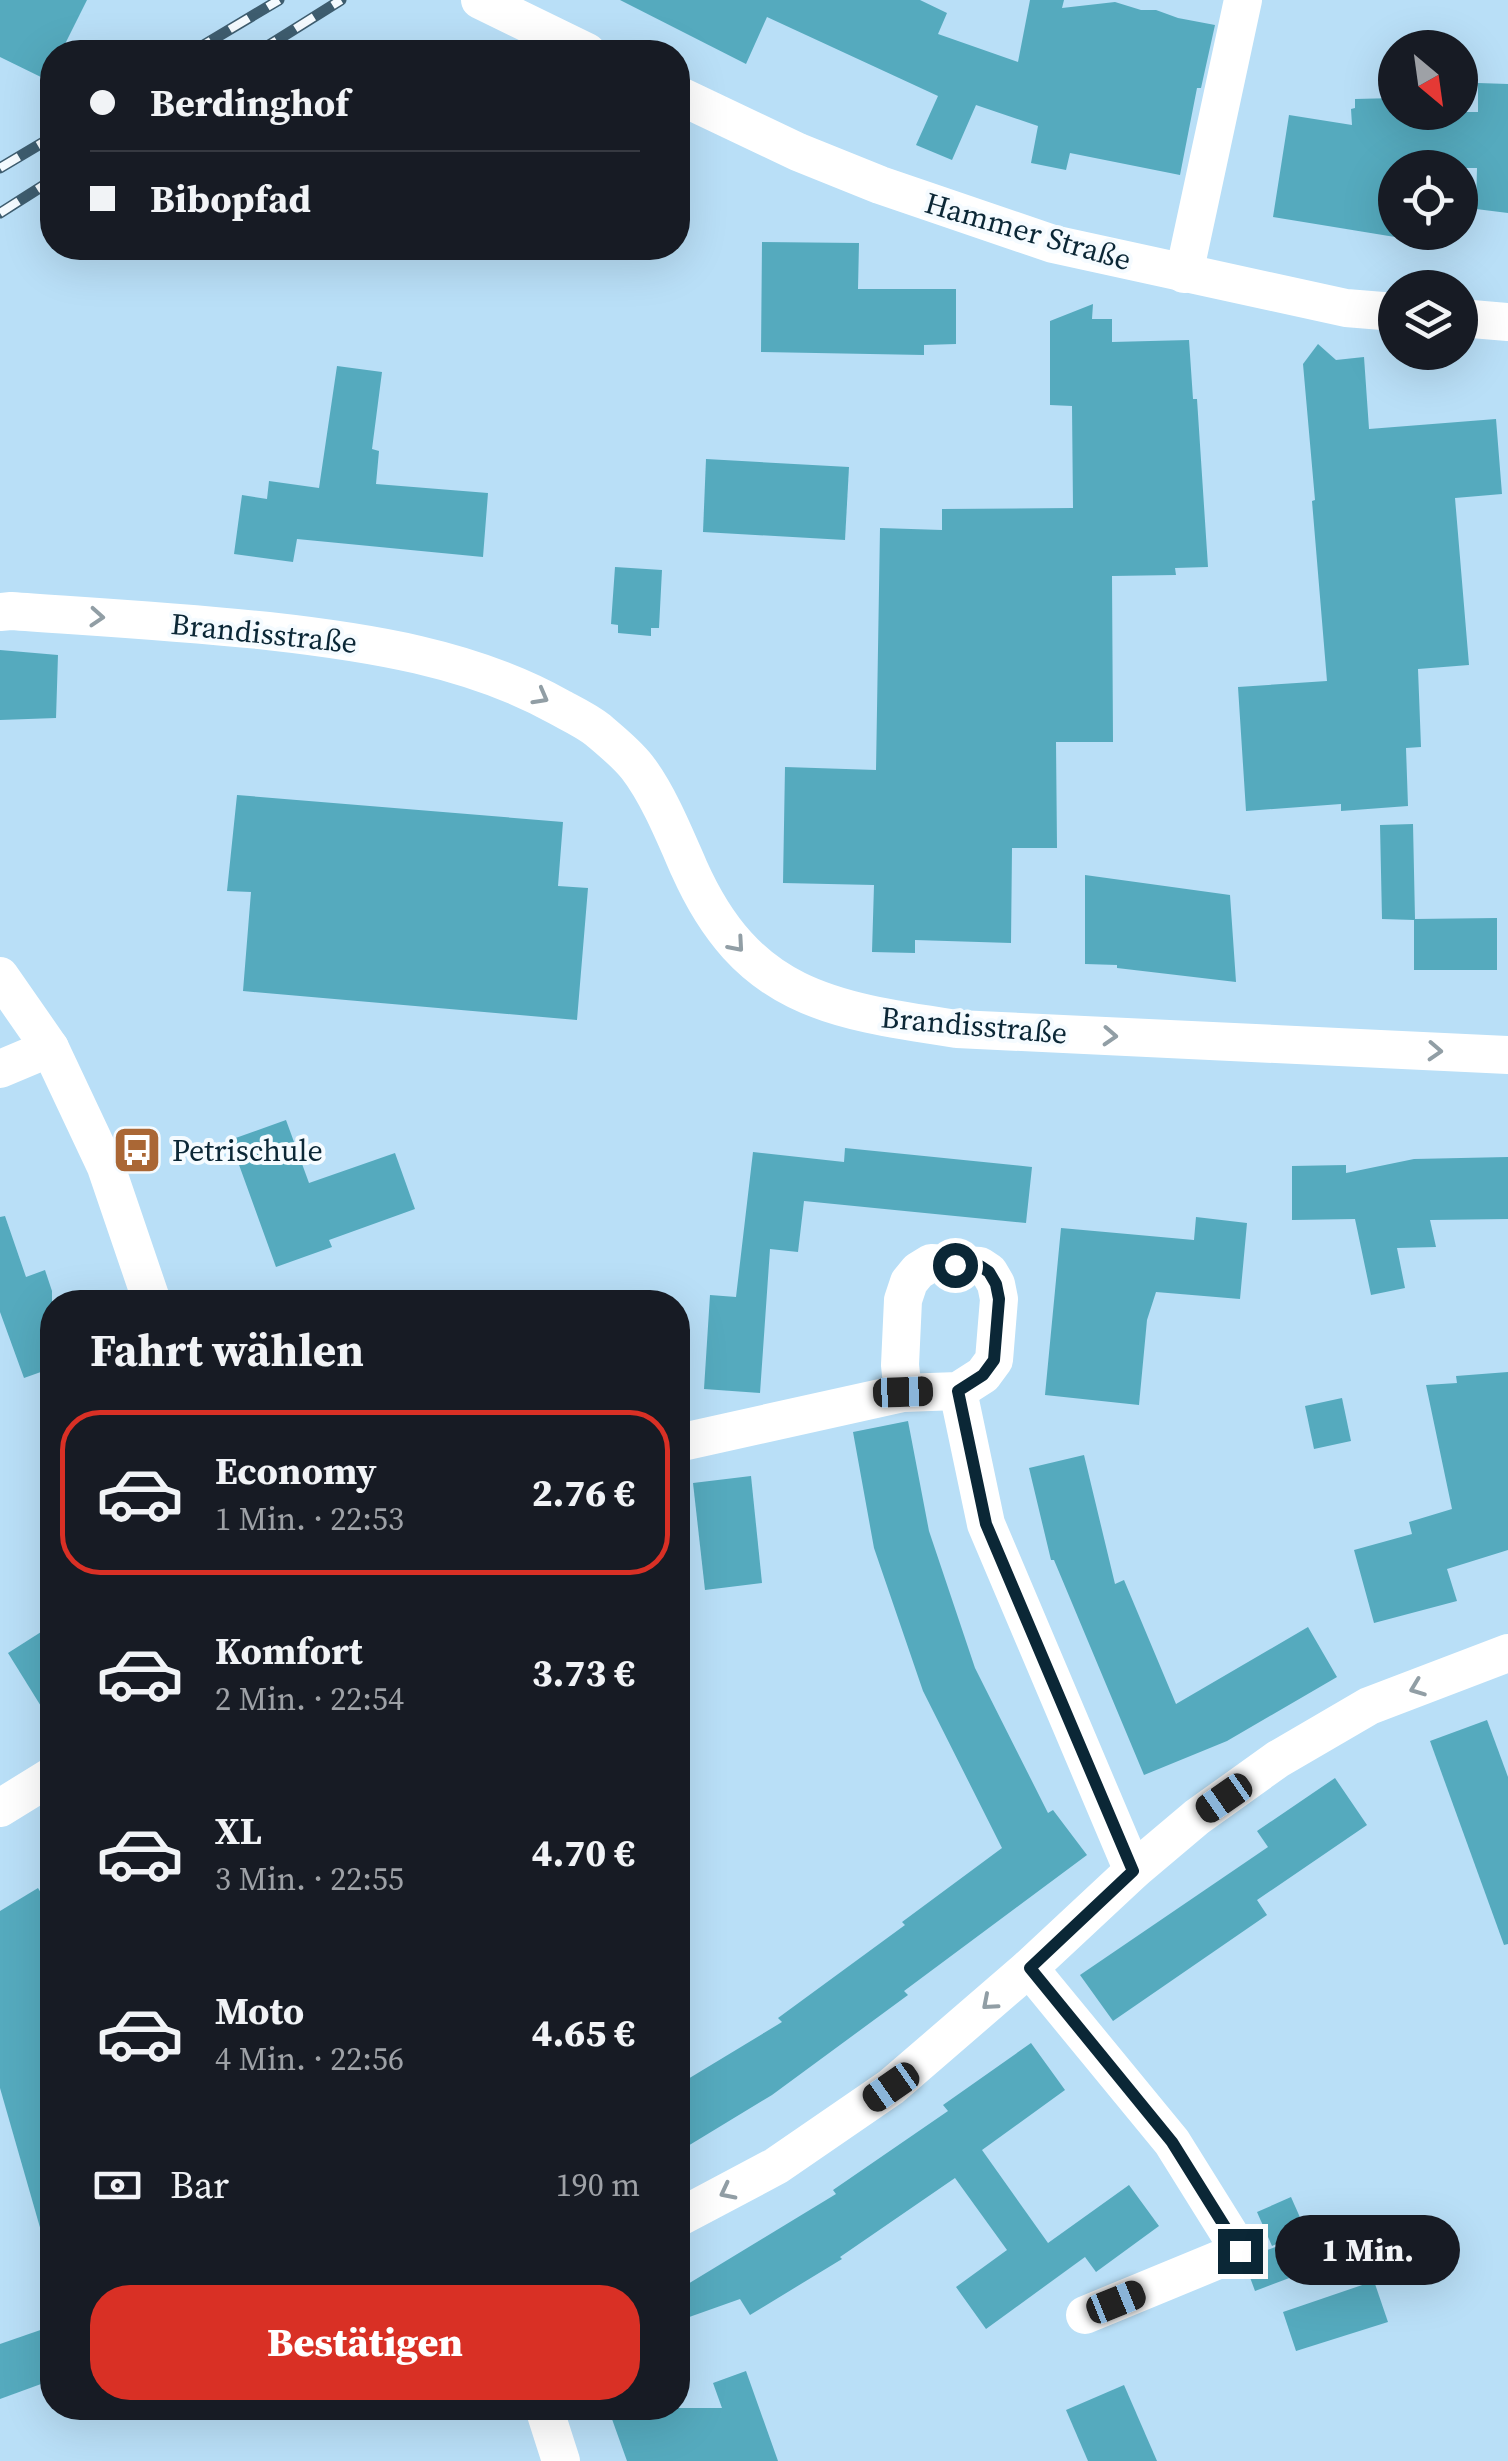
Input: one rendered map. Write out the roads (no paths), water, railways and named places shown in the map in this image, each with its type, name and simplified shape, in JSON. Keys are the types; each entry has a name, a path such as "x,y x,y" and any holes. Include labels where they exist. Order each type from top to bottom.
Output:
{"street":[{"path":"480,0 562,40"},
{"path":"1184,274 1243,0"},
{"name":"Hammer Straße","path":"690,101 798,152 916,199 1053,244 1346,308 1378,311"},
{"path":"1478,320 1508,322"},
{"name":"Brandisstraße","path":"0,612 199,624 350,640 450,664 526,688 596,728 637,767 667,818 702,896 731,940 753,963 818,1001 871,1016 958,1029 1508,1055"},
{"path":"0,976 50,1048 106,1167 148,1290"},
{"path":"0,1069 50,1048"},
{"path":"690,1440 903,1392 958,1391 983,1375 994,1360 999,1299 996,1284 980,1266 931,1263 909,1282 903,1300 903,1392"},
{"path":"958,1391 986,1524 1133,1871"},
{"path":"690,2212 776,2166 891,2087 1030,1968 1133,1871 1197,1817 1278,1759 1370,1706 1508,1653"},
{"path":"0,1808 40,1783"},
{"path":"1030,1968 1172,2142 1240,2251 1085,2314"},
{"path":"548,2420 561,2461"}],"railway":[{"path":"212,40 279,0"},
{"path":"277,40 341,0"},
{"path":"0,168 40,144"},
{"path":"0,213 40,188"}],"place":[{"name":"Petrischule","path":"137,1150"}]}
